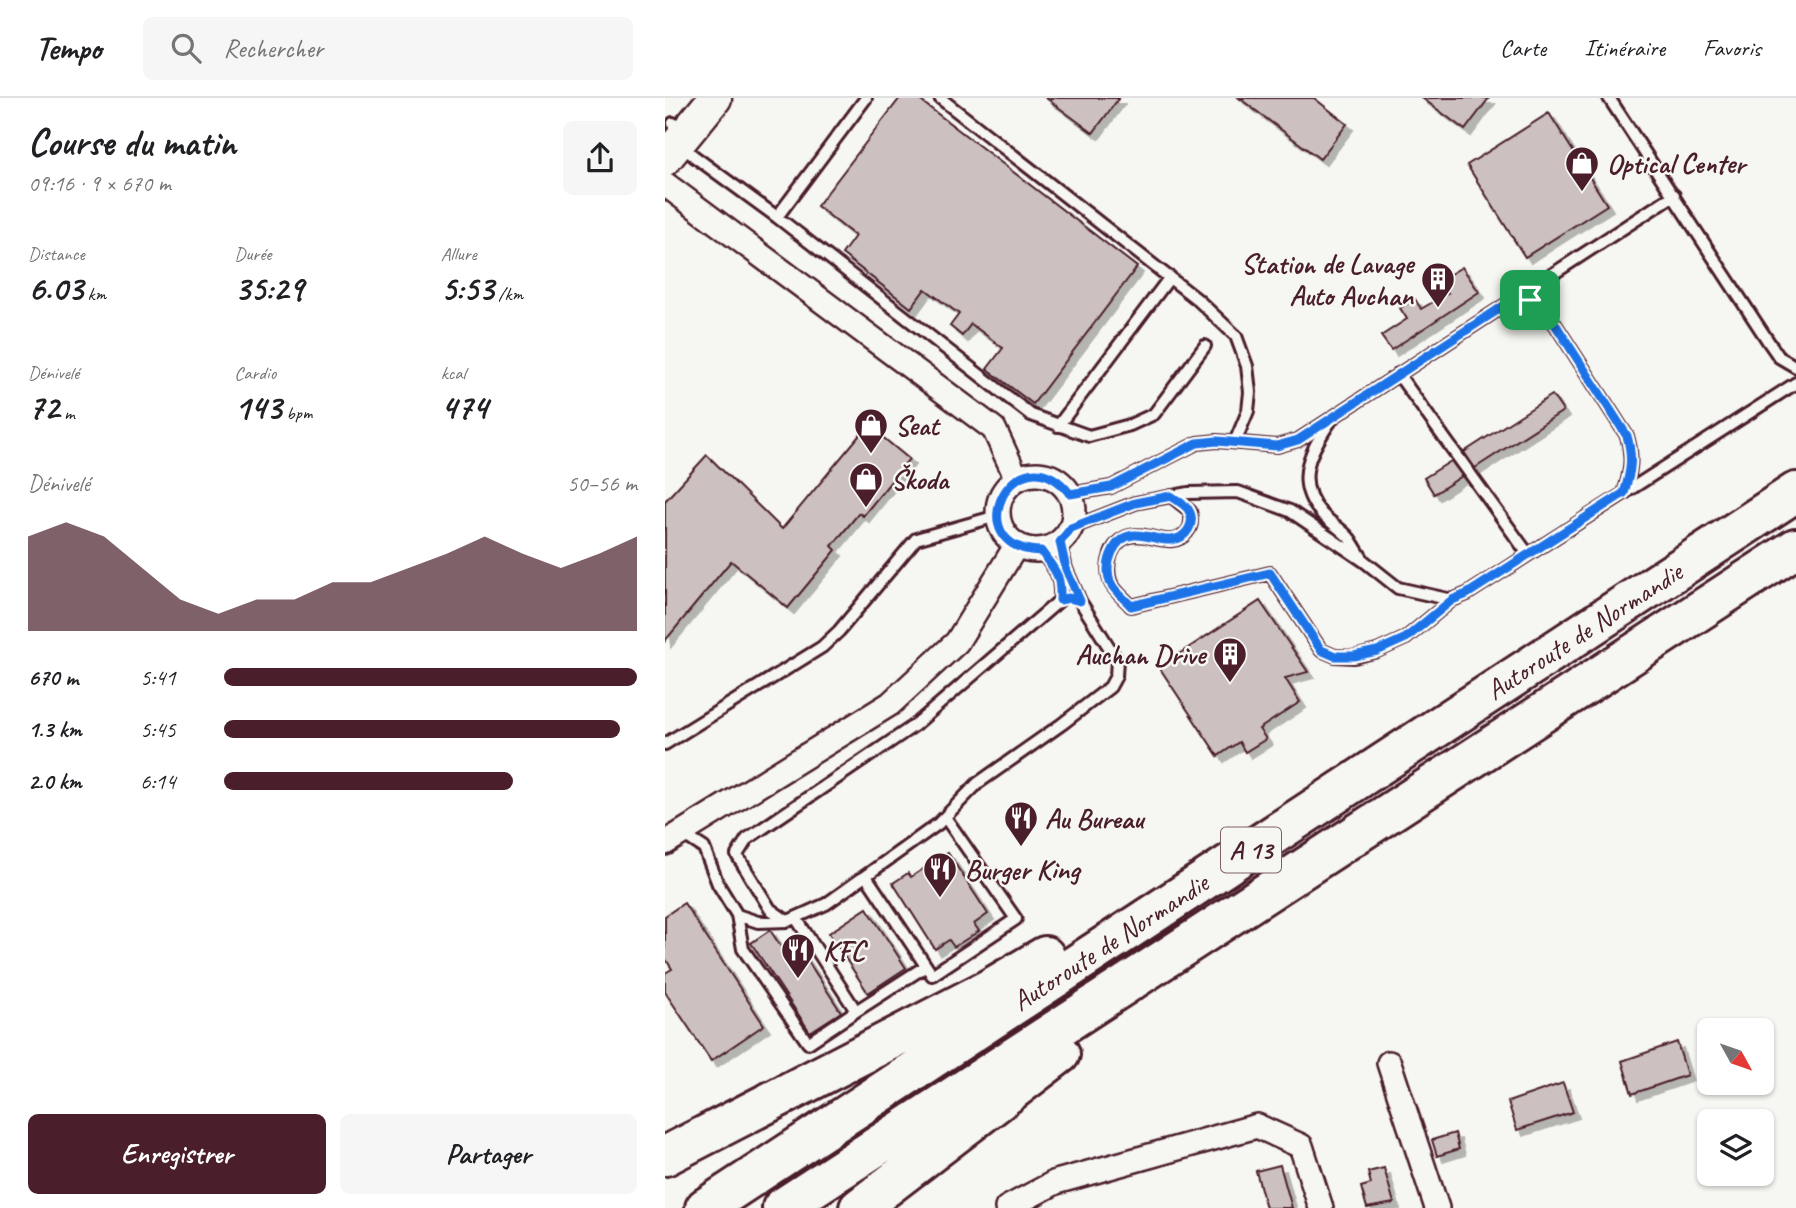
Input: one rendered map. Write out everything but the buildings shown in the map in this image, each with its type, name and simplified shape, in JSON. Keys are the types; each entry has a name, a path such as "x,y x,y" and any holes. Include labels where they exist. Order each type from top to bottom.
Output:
{"highway":[{"name":"Autoroute de Normandie","path":"705,1208 1796,492"},
{"name":"Autoroute de Normandie","path":"782,1208 1796,548"},
{"path":"665,1156 989,989 1096,927 1151,916"},
{"path":"859,1208 1062,1052 1165,979 1213,927"}],"main road":[{"path":"670,140 694,98"},
{"path":"670,140 715,98"}],"street":[{"path":"665,184 994,429 1017,479"},
{"path":"1028,474 1052,477 1070,494 1074,517 1057,540 1028,550 1016,546 1000,528 997,516 999,502 1005,488 1017,479 1028,474"},
{"path":"673,838 890,704 957,642 1016,546"},
{"path":"1389,1063 1437,1208"},
{"path":"1007,1208 1056,1182 1257,1126 1301,1146 1321,1208"}],"lane":[{"path":"776,217 866,98"},
{"path":"940,98 1170,277 1236,336 1247,366 1250,392 1248,411 1235,442"},
{"path":"1609,98 1779,357 1796,367"},
{"path":"670,140 776,217 1031,415 1058,426 1089,436 1130,425 1154,414 1205,346"},
{"path":"1070,494 1111,487 1197,443 1235,442 1277,446 1298,440 1674,195"},
{"path":"1058,426 1170,277"},
{"path":"1522,294 1543,310 1555,324 1627,436 1632,465 1624,493"},
{"path":"1398,374 1528,554"},
{"path":"1171,496 1190,512 1190,527 1185,534 1169,541 1146,536 1129,536 1117,543 1108,562 1110,583 1131,606 1270,573 1321,650 1335,656 1354,656 1377,651 1406,638 1452,600 1467,594 1796,383"},
{"path":"1336,414 1312,448 1308,460 1310,495 1318,510 1349,537 1364,561"},
{"path":"1057,540 1135,503 1188,492 1238,492 1290,511 1364,561 1398,588 1452,600"},
{"path":"665,744 822,647 839,631 916,539 997,516"},
{"path":"1057,540 1060,600"},
{"path":"737,915 758,922 792,919 826,904 945,817 978,783 1062,724 1114,682 1117,660 1080,601 1057,540"},
{"path":"856,1011 792,919 770,909 737,855 747,839 915,725 1060,600 1069,598 1080,601"},
{"path":"866,876 932,975 1016,919 945,817"},
{"path":"673,838 704,848 717,884 737,915 743,949 808,1043 926,966"}],"place":[{"name":"Optical Center","path":"1582,193"},
{"name":"Station de Lavage Auto Auchan","path":"1438,309"},
{"name":"Seat","path":"871,455"},
{"name":"Škoda","path":"866,509"},
{"name":"Auchan Drive","path":"1230,684"},
{"name":"Au Bureau","path":"1021,848"},
{"name":"Burger King","path":"940,899"},
{"name":"KFC","path":"798,980"}],"route":[{"path":"1522,294 1530,300 1555,324 1627,436 1632,465 1624,493 1467,594 1452,600 1406,638 1377,651 1354,656 1335,656 1321,650 1270,573 1131,606 1110,583 1108,562 1117,543 1129,536 1146,536 1169,541 1185,534 1190,527 1190,512 1171,496 1135,503 1071,528 1060,542 1066,569 1080,601 1069,598 1060,600 1061,582 1058,573 1041,551 1016,546 1000,528 997,516 1005,488 1028,474 1052,477 1070,494 1111,487 1197,443 1217,441 1277,446 1298,440 1522,294"}]}
